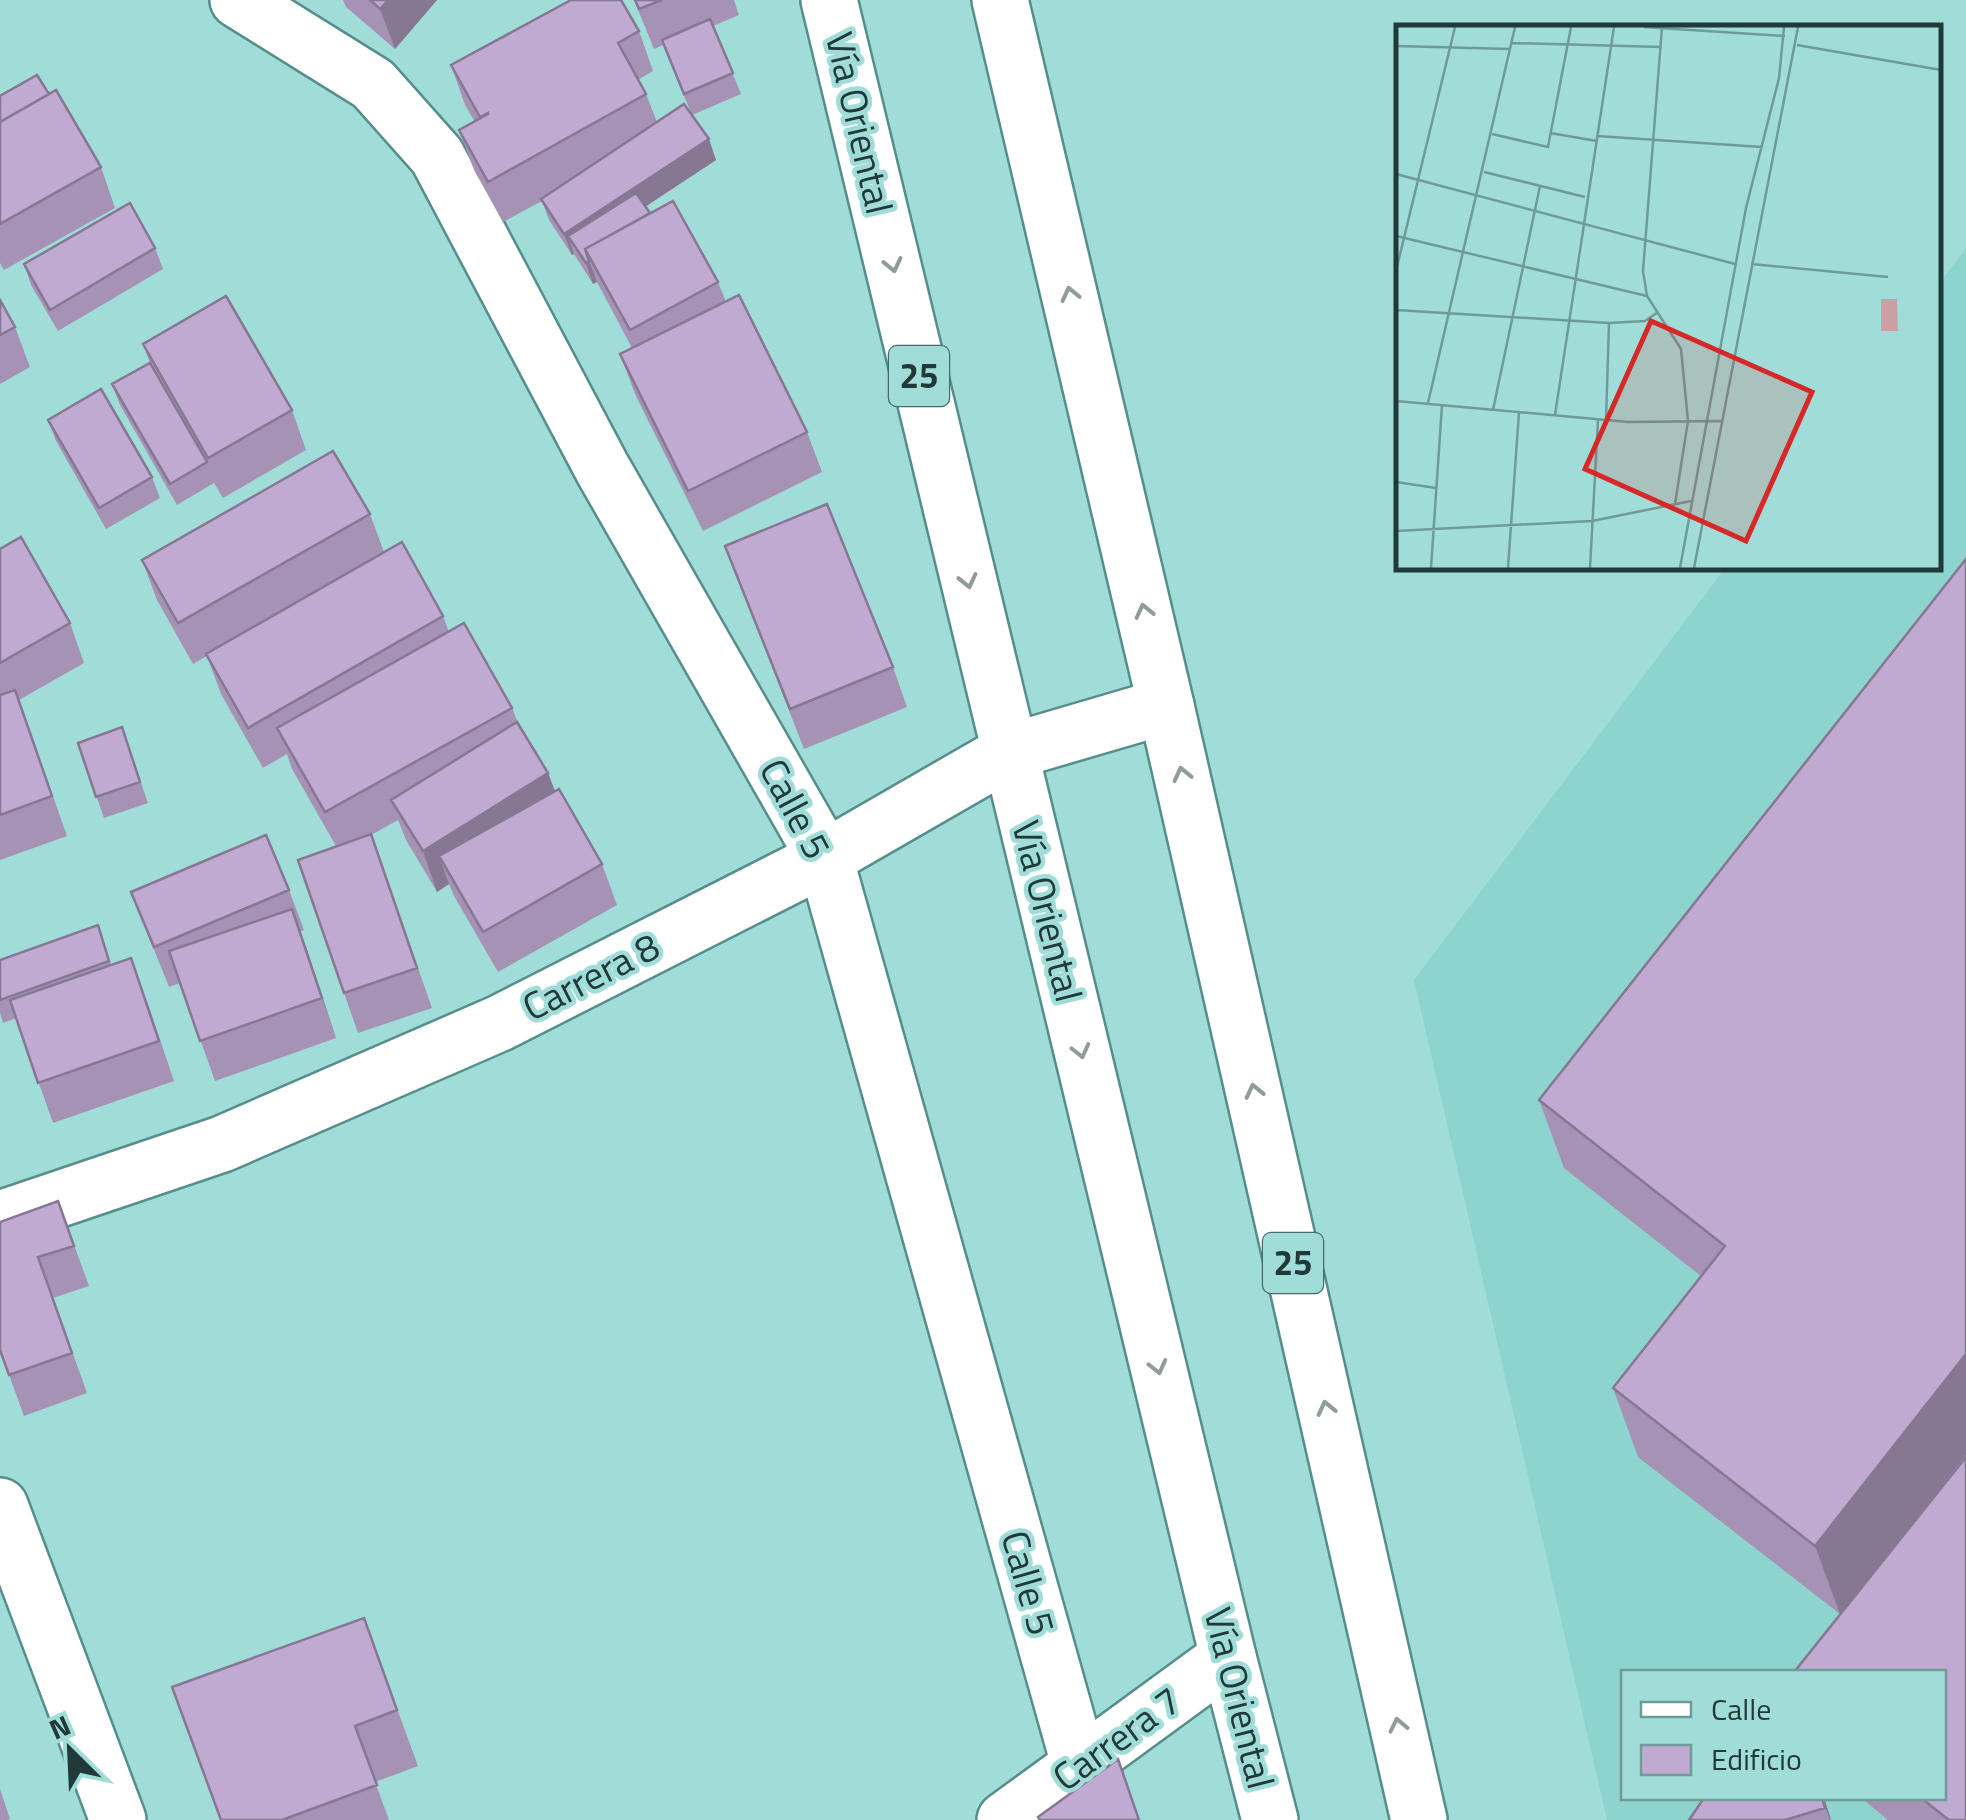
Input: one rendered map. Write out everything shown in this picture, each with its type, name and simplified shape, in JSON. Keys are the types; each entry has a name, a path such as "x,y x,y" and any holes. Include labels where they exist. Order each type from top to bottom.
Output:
{"main road":[{"name":"Calle 5","path":"238,0 373,84 437,156 602,468 825,858 1080,1767"},
{"name":"Vía Oriental","path":"829,0 1270,1820"},
{"name":"25","path":"1000,0 1166,706 1419,1820"},
{"name":"Carrera 8","path":"0,1219 222,1144 500,1023 825,858 1009,752 1166,706"},
{"path":"0,1506 118,1820"},
{"name":"Carrera 7","path":"1005,1820 1228,1656"}],"shaded area":[{"path":"1966,248 1966,1820 1607,1820 1414,980 1723,570 1941,570 1941,281"}],"building":[{"path":"370,0 388,0 380,9"},
{"path":"571,0 621,0 639,31 618,43 646,94 488,182 459,130 488,113 480,117 451,65"},
{"path":"635,0 662,0 639,9"},
{"path":"710,19 733,73 684,94 662,40"},
{"path":"37,75 49,94 0,122 0,96"},
{"path":"56,90 101,167 0,224 0,122"},
{"path":"684,104 709,139 564,234 541,199"},
{"path":"636,193 650,213 585,249 589,261 586,263 568,236"},
{"path":"673,201 718,282 630,330 585,249"},
{"path":"130,203 155,248 50,310 24,264"},
{"path":"739,295 807,432 688,491 620,354"},
{"path":"226,296 292,410 208,458 143,344"},
{"path":"0,300 15,327 0,335"},
{"path":"150,363 207,462 170,484 112,384"},
{"path":"101,389 152,477 99,508 48,420"},
{"path":"333,451 370,514 178,623 142,560"},
{"path":"827,504 893,667 790,709 725,546"},
{"path":"21,537 70,623 0,663 0,549"},
{"path":"402,542 443,616 248,728 206,654"},
{"path":"1966,559 1966,1354 1815,1546 1613,1388 1725,1246 1539,1100"},
{"path":"464,623 512,708 325,812 277,728"},
{"path":"15,690 52,796 0,815 0,695"},
{"path":"517,722 548,773 423,851 391,800"},
{"path":"122,727 140,782 96,797 78,743"},
{"path":"559,789 602,864 483,932 439,856"},
{"path":"371,834 417,968 344,993 298,860"},
{"path":"266,835 289,890 154,947 131,892"},
{"path":"292,909 322,998 200,1041 169,951"},
{"path":"98,925 109,961 0,1000 0,960"},
{"path":"131,958 159,1041 38,1083 10,1000"},
{"path":"58,1201 74,1246 38,1257 72,1353 9,1375 0,1350 0,1222"},
{"path":"1966,1457 1966,1820 1949,1820 1924,1800 1946,1800 1946,1670 1796,1670"},
{"path":"364,1618 397,1710 355,1726 377,1785 282,1820 221,1820 172,1687"},
{"path":"1118,1759 1139,1820 1040,1820 1038,1817"},
{"path":"1703,1800 1823,1800 1825,1808 1785,1820 1689,1820"}]}
